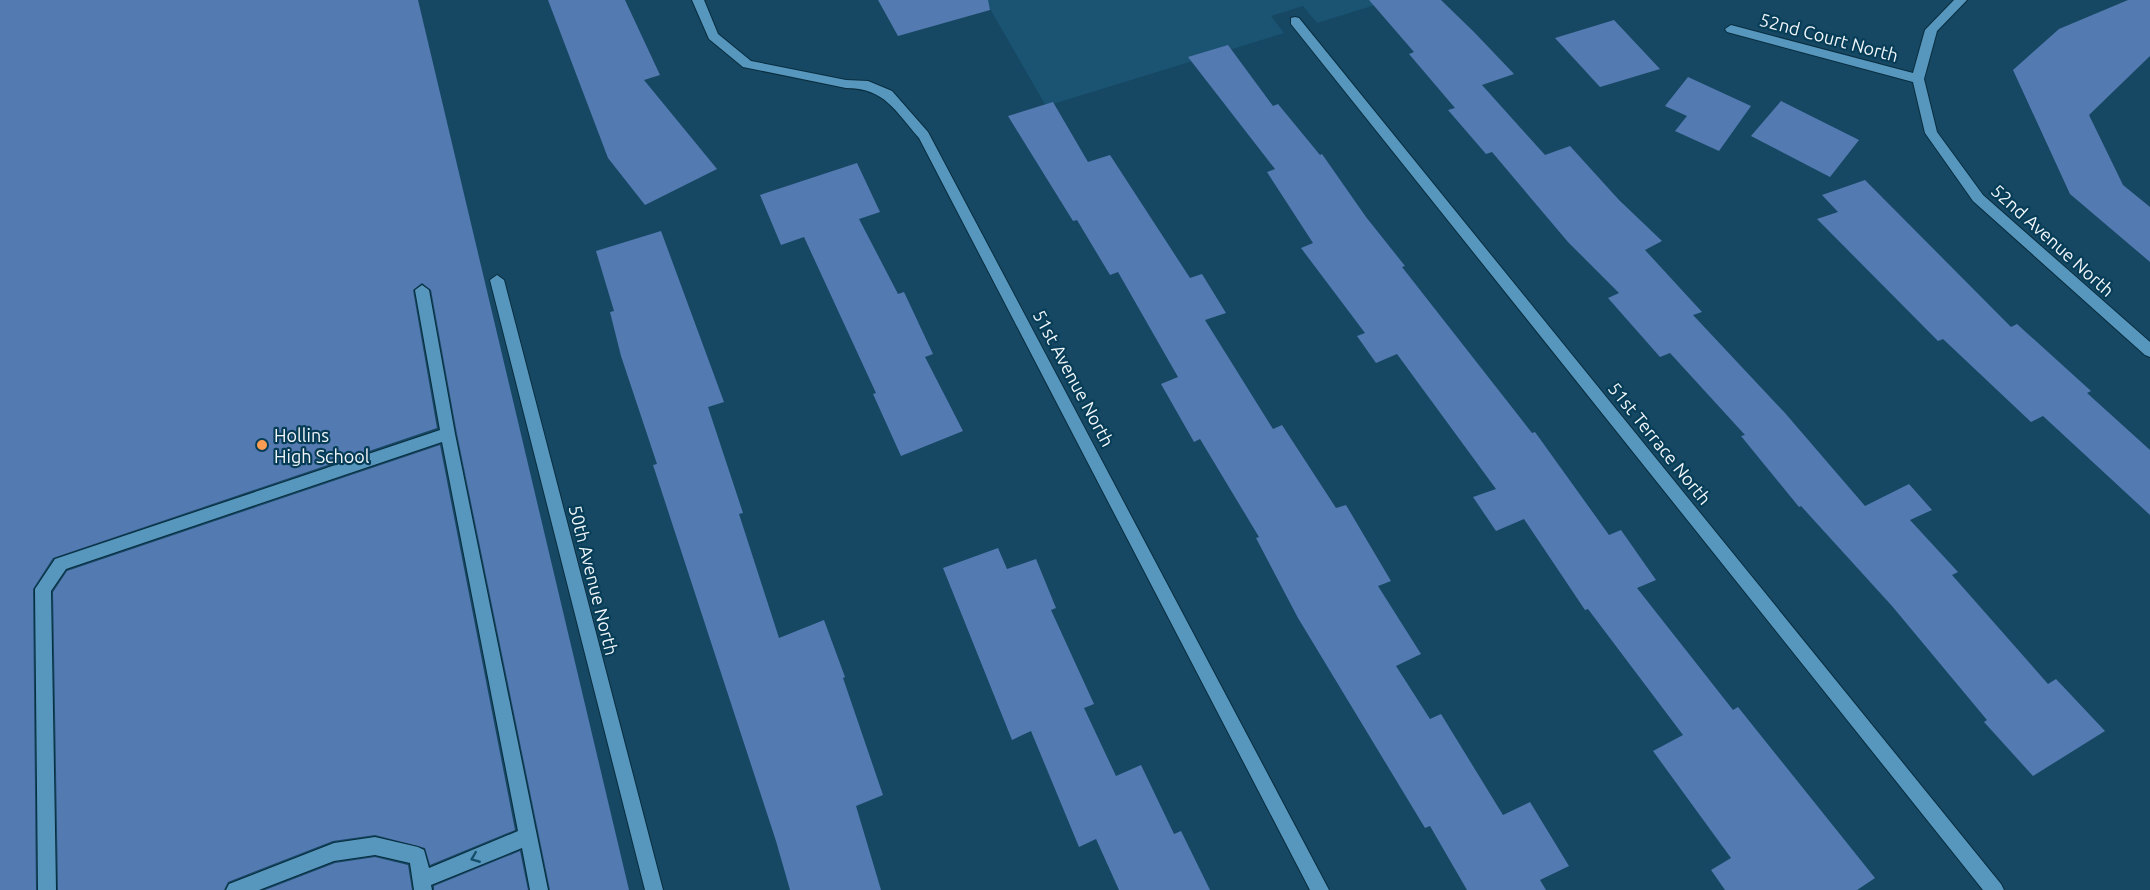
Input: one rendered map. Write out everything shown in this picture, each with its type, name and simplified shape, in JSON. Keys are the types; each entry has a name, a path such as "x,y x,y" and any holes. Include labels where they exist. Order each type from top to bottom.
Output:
{"street":[{"name":"51st Avenue North","path":"698,0 713,36 747,64 846,84 864,84 888,94 924,135 1320,890"},
{"path":"1918,79 1931,30 1961,0"},
{"name":"51st Terrace North","path":"1295,21 1995,890"},
{"name":"52nd Court North","path":"1731,28 1918,79"},
{"name":"52nd Avenue North","path":"1918,79 1931,133 1978,198 2150,351"},
{"name":"50th Avenue North","path":"497,280 654,890"},
{"path":"422,290 448,434 539,890"},
{"path":"47,890 43,590 61,564 448,434"},
{"path":"235,890 334,852 375,846 418,856 423,885 528,836"}],"shaded area":[{"path":"985,0 1391,0 1317,23 1303,6 1271,16 1284,33 1046,106"}],"building":[{"path":"0,0 418,0 629,890 550,890 457,434 431,290 422,283 413,290 437,428 53,558 33,589 36,890 0,890"},
{"path":"548,0 625,0 660,75 644,80 717,169 645,205 608,158"},
{"path":"878,0 988,0 990,10 898,36"},
{"path":"1369,0 1441,0 1474,32 1514,74 1482,85 1545,155 1570,146 1619,200 1662,241 1645,250 1702,312 1693,315 1785,413 1865,506 1909,484 1932,510 1910,520 1958,572 1952,575 2048,684 2056,679 2105,731 2033,776 1984,722 1987,720 1892,606 1801,506 1799,507 1741,436 1745,435 1670,353 1660,357 1608,298 1619,293 1568,242 1492,152 1486,154 1448,110 1455,108 1409,54 1414,52"},
{"path":"2128,0 2150,0 2150,56 2089,115 2123,185 2150,207 2150,262 2070,194 2013,70 2059,29"},
{"path":"1614,20 1660,69 1600,87 1555,38"},
{"path":"1228,45 1273,106 1278,104 1320,155 1322,154 1366,217 1405,266 1402,267 1532,433 1535,432 1609,535 1621,530 1656,580 1637,588 1733,710 1738,707 1875,878 1857,890 1725,890 1711,870 1731,858 1653,751 1683,735 1588,609 1585,610 1524,519 1496,531 1473,497 1496,489 1397,354 1376,363 1357,336 1365,333 1301,248 1313,243 1267,172 1275,169 1188,57"},
{"path":"1688,77 1751,106 1719,151 1675,131 1687,116 1665,106"},
{"path":"1781,101 1859,140 1830,177 1751,136"},
{"path":"1053,102 1088,162 1110,155 1190,278 1202,274 1226,313 1205,320 1273,429 1282,425 1336,508 1346,505 1391,581 1378,586 1421,654 1396,666 1430,719 1441,714 1503,815 1530,802 1569,866 1540,880 1546,890 1467,890 1430,826 1425,828 1298,618 1256,538 1259,537 1200,439 1194,442 1161,384 1178,377 1118,272 1110,275 1077,220 1073,221 1008,116"},
{"path":"857,163 880,212 859,219 898,294 904,292 933,354 925,357 963,431 901,456 873,394 876,393 804,237 781,245 760,195"},
{"path":"1865,180 2011,327 2017,324 2091,391 2087,393 2150,450 2150,515 2043,416 2031,422 1943,339 1938,341 1817,219 1838,212 1822,195"},
{"path":"661,231 724,402 708,407 743,513 739,514 779,638 824,620 845,677 843,678 883,795 856,806 881,890 790,890 653,465 657,464 621,356 610,312 614,311 596,251"},
{"path":"440,445 515,830 430,865 425,848 375,835 333,841 228,882 224,890 58,890 53,592 67,571"},
{"path":"998,548 1007,569 1036,559 1056,608 1051,610 1094,704 1084,708 1116,776 1141,765 1174,834 1181,831 1210,890 1119,890 1096,839 1079,847 1031,731 1012,740 943,568"},
{"path":"520,851 528,890 434,890 434,886"},
{"path":"375,857 408,865 412,890 265,890 335,863"}],"place":[{"name":"Hollins High School","path":"262,445"}]}
